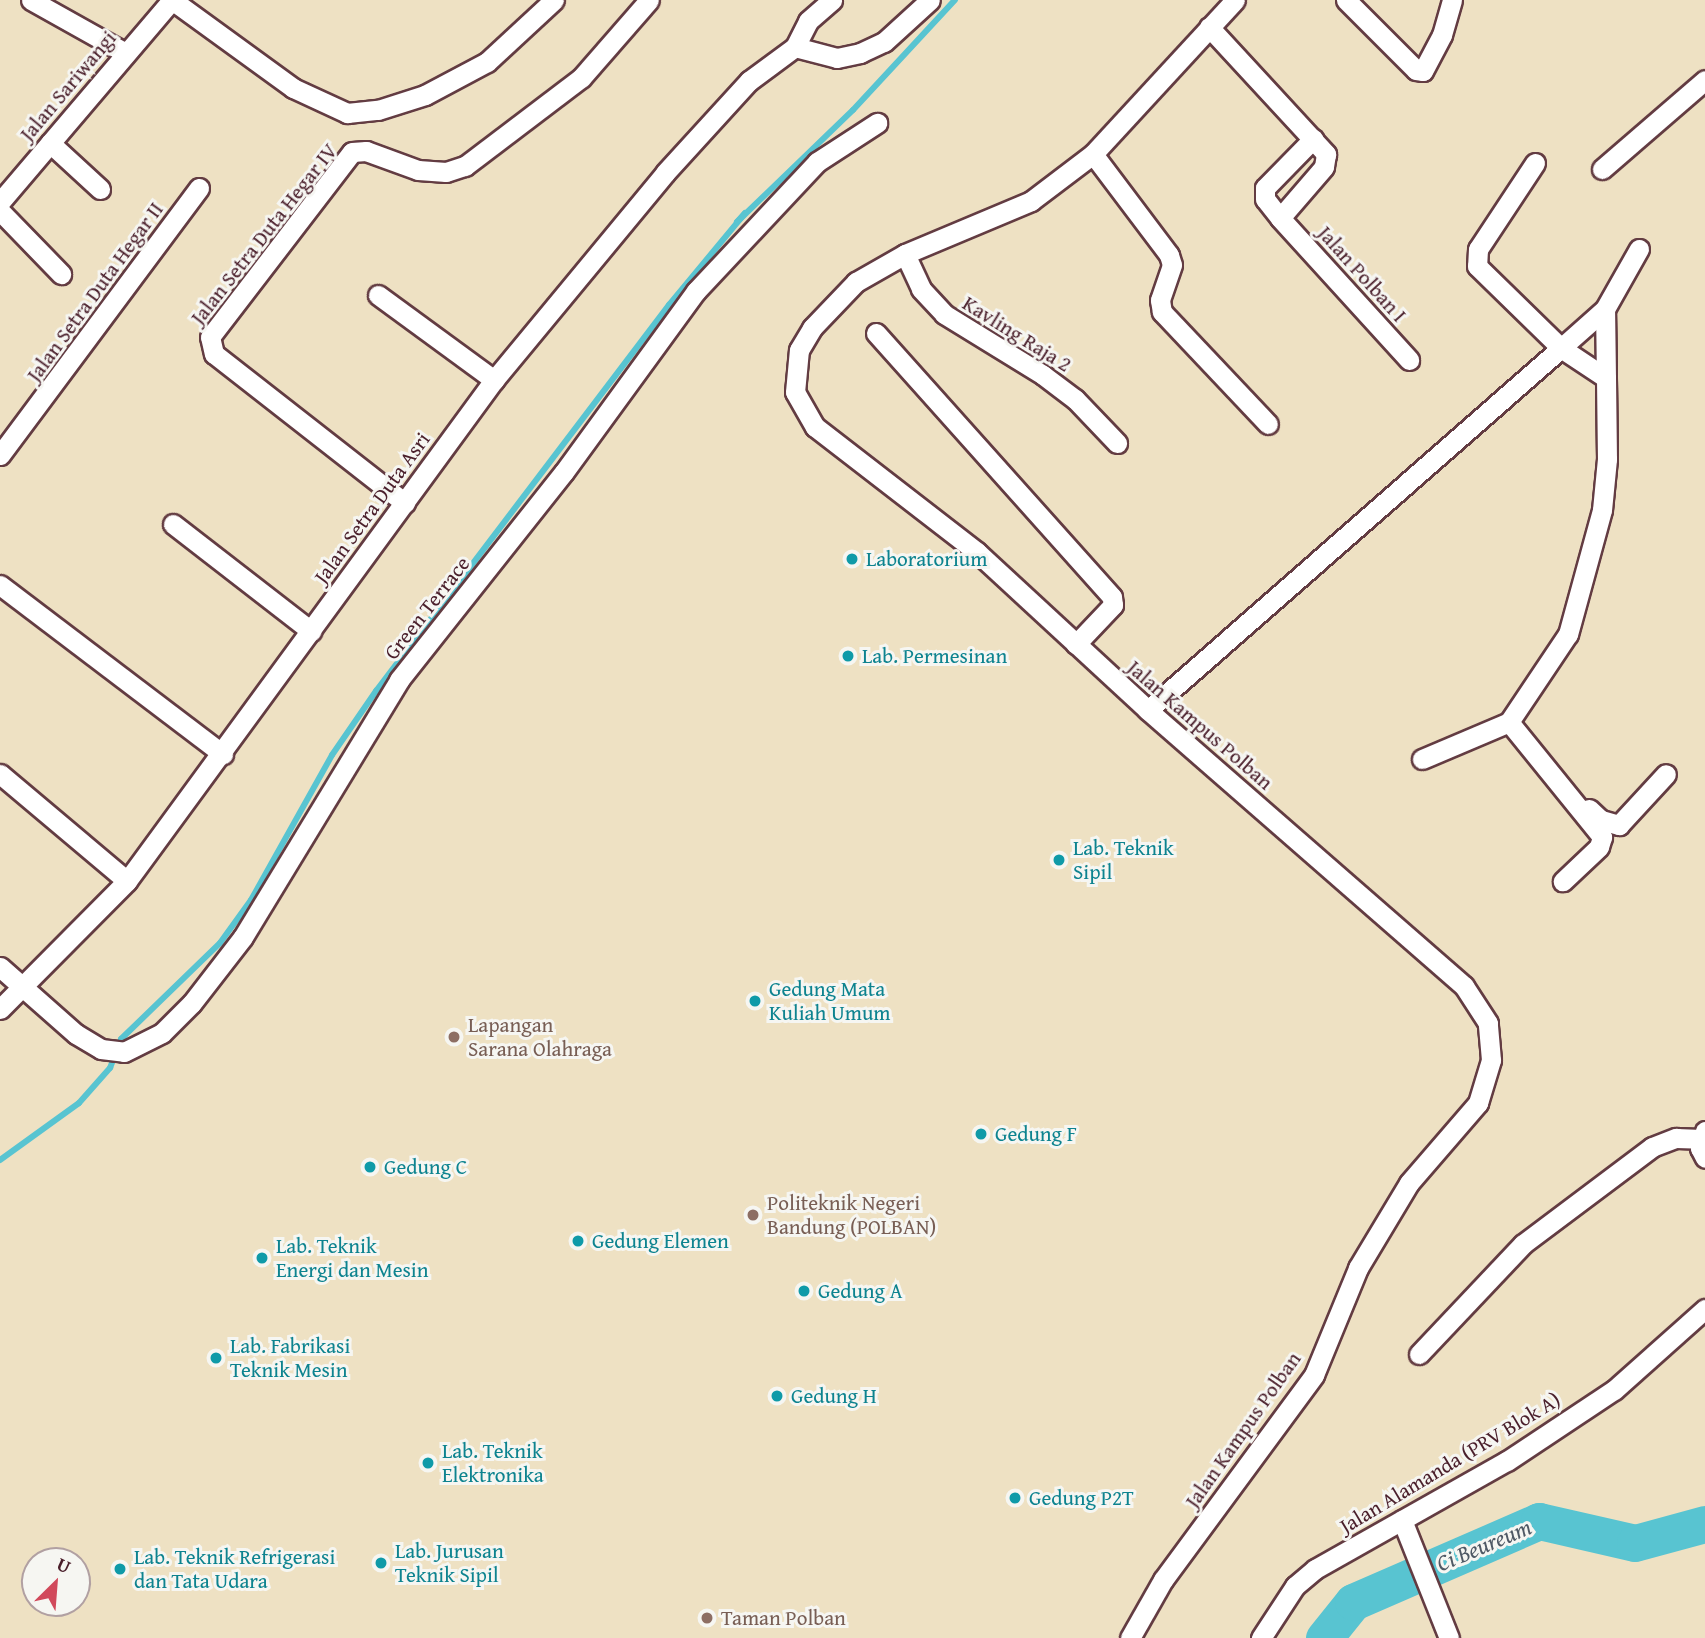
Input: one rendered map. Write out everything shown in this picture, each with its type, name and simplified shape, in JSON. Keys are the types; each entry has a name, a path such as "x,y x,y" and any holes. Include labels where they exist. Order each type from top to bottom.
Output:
{"street":[{"path":"172,0 293,88 347,113 377,110 425,94 487,62 554,0"},
{"name":"Jalan Sariwangi","path":"0,202 172,0"},
{"name":"Jalan Setra Duta Hegar IV","path":"405,503 214,354 210,337 352,152 366,151 418,170 446,172 465,166 581,78 649,0"},
{"name":"Jalan Setra Duta Asri","path":"0,1009 23,990 128,881 494,380 665,173 749,82 795,47 808,22 832,0"},
{"path":"795,47 837,58 860,53 884,42 930,0"},
{"name":"Jalan Kampus Polban","path":"1130,1638 1163,1580 1314,1375 1358,1268 1409,1183 1478,1103 1492,1060 1488,1023 1464,986 1148,710 977,552 815,426 795,392 799,350 812,328 856,282 905,254 1031,201 1093,154 1235,0"},
{"path":"1346,0 1416,70 1423,71 1442,35 1452,0"},
{"path":"45,2 126,53"},
{"path":"1209,27 1326,154 1326,163 1280,218"},
{"path":"1602,169 1705,80"},
{"name":"Green Terrace","path":"0,967 23,990 84,1039 101,1049 124,1052 162,1033 192,1003 243,937 399,680 564,472 696,291 817,162 877,123"},
{"name":"Jalan Polban I","path":"1313,139 1265,188 1265,199 1409,360"},
{"path":"50,143 100,189"},
{"path":"1093,154 1169,255 1172,265 1160,300 1163,312 1268,424"},
{"path":"1535,163 1475,260 1561,348 1606,378"},
{"name":"Jalan Setra Duta Hegar II","path":"0,455 199,188"},
{"path":"0,211 61,274"},
{"path":"1148,710 1605,309 1639,249"},
{"name":"Kavling Raja 2","path":"905,254 921,289 944,314 1035,369 1075,399 1117,443"},
{"path":"378,295 494,380"},
{"path":"1422,759 1509,722 1568,634 1591,560 1607,459 1605,309"},
{"path":"876,333 1112,597 1113,605 1076,644"},
{"path":"173,524 311,631"},
{"path":"0,585 223,754"},
{"path":"1509,722 1571,796 1602,840 1563,881"},
{"path":"0,774 128,881"},
{"path":"1571,796 1601,820 1619,825 1667,774"},
{"path":"1419,1354 1523,1244 1653,1147 1676,1138 1704,1143"},
{"name":"Jalan Alamanda (PRV Blok A)","path":"1261,1638 1295,1586 1315,1569 1507,1461 1614,1390 1705,1309"},
{"path":"1402,1520 1449,1638"}],"waterway":[{"path":"0,1160 79,1103 110,1068 121,1039 220,943 251,900 332,755 376,691 669,305 745,213 737,222 853,110 955,0"},
{"name":"Ci Beureum","path":"1324,1638 1353,1602 1539,1521 1635,1543 1705,1524"}],"place":[{"name":"Laboratorium","path":"852,559"},
{"name":"Lab. Permesinan","path":"848,656"},
{"name":"Lab. Teknik Sipil","path":"1059,860"},
{"name":"Gedung Mata Kuliah Umum","path":"755,1001"},
{"name":"Lapangan Sarana Olahraga","path":"454,1037"},
{"name":"Gedung F","path":"981,1134"},
{"name":"Gedung C","path":"370,1167"},
{"name":"Politeknik Negeri Bandung (POLBAN)","path":"753,1215"},
{"name":"Gedung Elemen","path":"578,1241"},
{"name":"Lab. Teknik Energi dan Mesin","path":"262,1258"},
{"name":"Gedung A","path":"804,1291"},
{"name":"Lab. Fabrikasi Teknik Mesin","path":"216,1358"},
{"name":"Gedung H","path":"777,1396"},
{"name":"Lab. Teknik Elektronika","path":"428,1463"},
{"name":"Gedung P2T","path":"1015,1498"},
{"name":"Lab. Jurusan Teknik Sipil","path":"381,1563"},
{"name":"Lab. Teknik Refrigerasi dan Tata Udara","path":"120,1569"},
{"name":"Taman Polban","path":"707,1618"}]}
